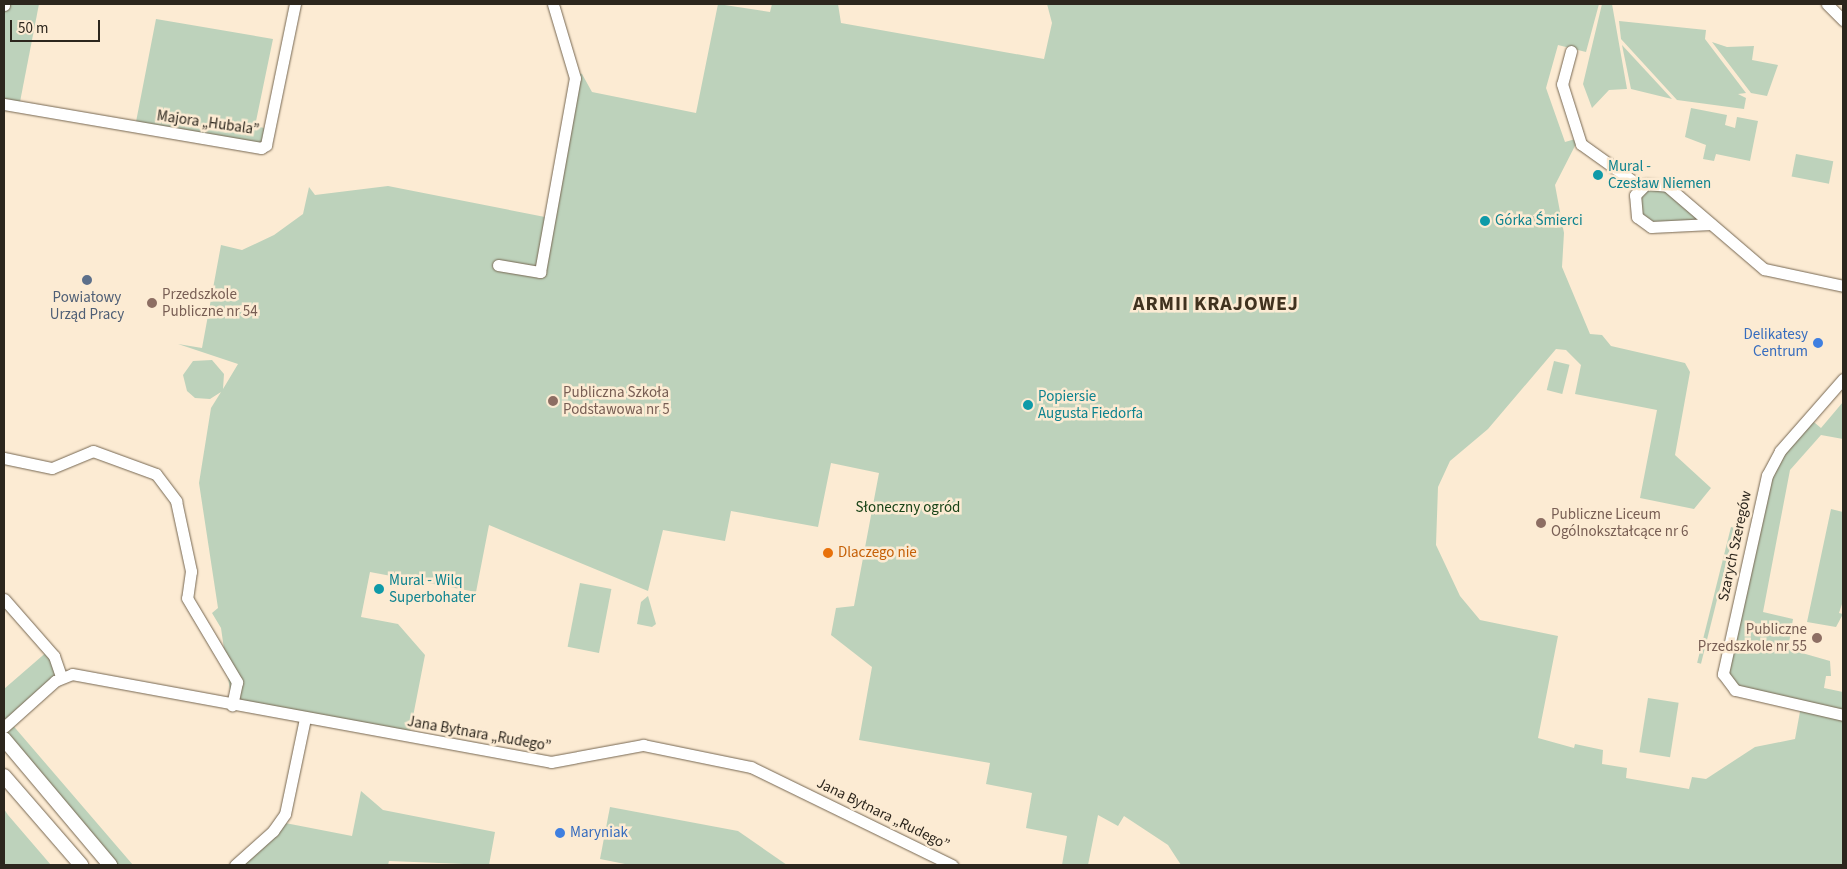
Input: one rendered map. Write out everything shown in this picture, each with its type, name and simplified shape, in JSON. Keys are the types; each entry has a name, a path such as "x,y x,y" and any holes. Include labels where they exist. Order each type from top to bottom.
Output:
{"street":[{"name":"Majora „Hubala”","path":"4,104 86,120 266,145 295,4"},
{"path":"498,265 540,272 575,78 553,4"},
{"path":"1827,4 1843,20"},
{"path":"1571,51 1562,84 1581,144 1642,187 1667,186 1770,272 1843,286"},
{"path":"1642,187 1633,206 1637,217 1646,224 1711,224"},
{"name":"Szarych Szeregów","path":"1843,379 1780,451 1767,475 1723,674 1735,690 1843,715"},
{"path":"4,458 52,468 93,451 156,474 176,501 191,571 187,598 237,682 232,705"},
{"path":"4,599 54,656 61,676 4,727"},
{"name":"Jana Bytnara „Rudego”","path":"61,676 72,674 232,705 551,762 643,745 738,763 952,865"},
{"path":"235,865 273,831 284,814 305,718"},
{"path":"4,740 110,865"},
{"path":"4,776 81,865"}],"green space":[{"path":"4,4 39,4 19,107 4,104"},
{"name":"Słoneczny ogród","path":"718,4 770,12 772,4 838,4 841,23 1044,59 1052,23 1047,4 1599,4 1586,52 1558,45 1546,88 1565,142 1579,138 1555,185 1564,233 1562,267 1590,334 1602,335 1611,346 1685,363 1690,372 1675,455 1711,488 1694,509 1640,498 1657,410 1575,394 1581,365 1566,350 1556,349 1488,429 1450,461 1438,487 1436,545 1460,596 1480,620 1558,636 1538,738 1574,748 1575,744 1603,750 1602,764 1627,768 1626,778 1689,789 1692,777 1706,779 1755,747 1795,739 1801,706 1752,695 1723,674 1767,475 1809,418 1821,428 1843,402 1843,439 1821,435 1790,470 1763,612 1793,619 1788,649 1830,661 1831,676 1826,676 1824,688 1843,692 1843,865 1181,865 1168,845 1124,816 1118,826 1098,815 1088,865 1062,865 1067,836 1026,828 1032,793 986,784 990,763 859,740 872,667 831,635 836,608 854,606 879,473 831,463 818,527 731,511 725,541 663,530 648,591 489,525 476,592 370,572 361,617 398,624 425,655 409,737 232,705 221,628 212,613 218,608 199,483 211,408 221,392 210,399 195,398 187,391 183,375 193,361 212,360 224,374 223,389 238,364 178,344 202,348 221,245 242,250 274,235 303,214 309,187 315,195 388,186 550,218 575,72 582,74 592,92 696,113"},
{"path":"1602,4 1612,4 1627,89 1609,90 1592,108 1583,84"},
{"path":"156,19 273,39 255,126 269,129 266,145 135,127"},
{"path":"1619,21 1706,30 1705,39 1746,93 1738,94 1746,98 1744,109 1677,100 1621,39"},
{"path":"1712,42 1727,47 1754,46 1752,60 1778,65 1767,96 1751,93"},
{"path":"1622,45 1672,99 1631,89"},
{"path":"1691,108 1727,115 1725,125 1735,128 1737,117 1758,121 1750,161 1716,154 1714,161 1703,159 1706,145 1685,137"},
{"path":"1796,154 1833,161 1829,184 1792,177"},
{"path":"1657,183 1711,224 1664,228 1634,211 1634,200"},
{"path":"1554,361 1570,365 1562,394 1547,390"},
{"path":"1831,509 1843,512 1843,601 1839,613 1843,614 1836,627 1807,622"},
{"path":"1731,527 1735,528 1701,664 1697,663"},
{"path":"580,583 611,589 599,653 568,647"},
{"path":"648,596 656,624 652,627 637,624 641,602"},
{"path":"49,650 61,676 10,722 133,865 110,865 4,739 4,689"},
{"path":"1648,698 1679,703 1670,757 1639,752"},
{"path":"361,791 383,810 495,832 489,865 389,861 388,865 242,865 280,822 352,836"},
{"path":"610,807 738,831 787,865 630,865 600,859"},
{"path":"4,809 8,815 51,865 4,865"}],"place":[{"name":"Mural - Czesław Niemen","path":"1598,175"},
{"name":"Górka Śmierci","path":"1485,221"},
{"name":"Powiatowy Urząd Pracy","path":"87,280"},
{"name":"Przedszkole Publiczne nr 54","path":"152,303"},
{"name":"Delikatesy Centrum","path":"1818,343"},
{"name":"Publiczna Szkoła Podstawowa nr 5","path":"553,401"},
{"name":"Popiersie Augusta Fiedorfa","path":"1028,405"},
{"name":"Publiczne Liceum Ogólnokształcące nr 6","path":"1541,523"},
{"name":"Dlaczego nie","path":"828,553"},
{"name":"Mural - Wilq Superbohater","path":"379,589"},
{"name":"Publiczne Przedszkole nr 55","path":"1817,638"},
{"name":"Maryniak","path":"560,833"}],"district":[{"name":"ARMII KRAJOWEJ","path":"1216,304"}]}
